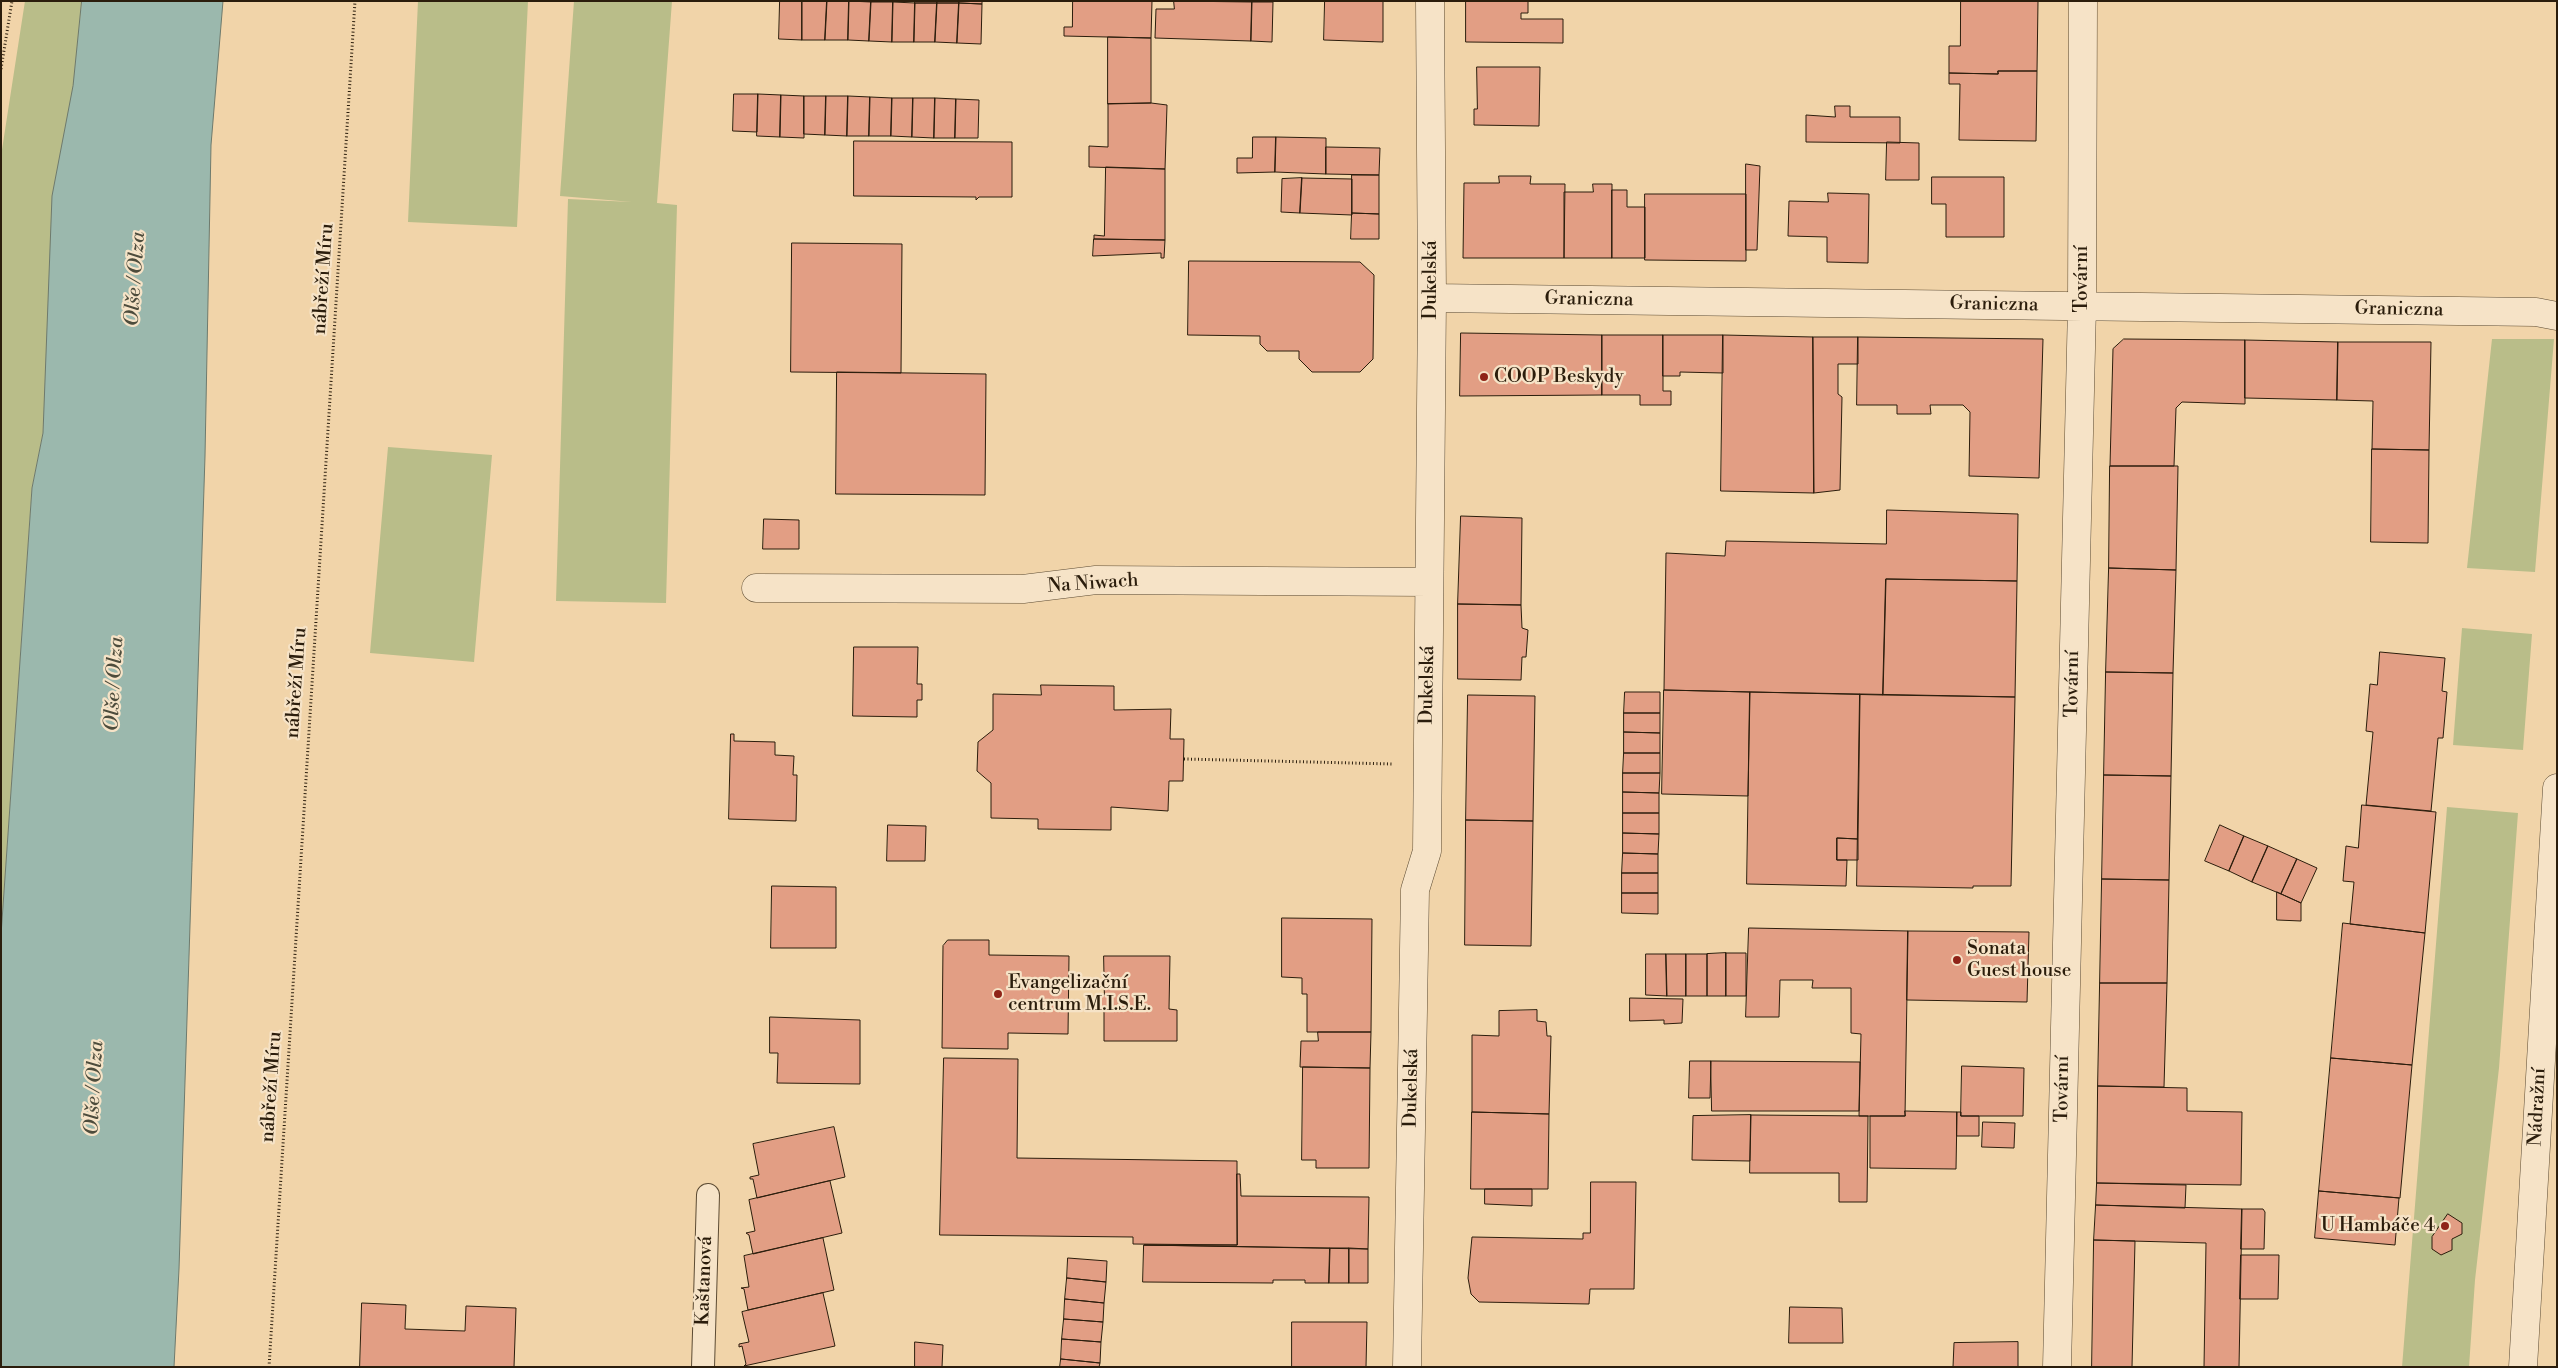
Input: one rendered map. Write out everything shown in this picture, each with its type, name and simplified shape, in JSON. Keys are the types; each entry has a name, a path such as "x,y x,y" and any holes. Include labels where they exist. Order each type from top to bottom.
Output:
{"street":[{"name":"Dukelská","path":"1407,1367 1415,890 1427,851 1432,298 1430,1"},
{"name":"Tovární","path":"2057,1367 2082,306 2083,1"},
{"name":"Graniczna","path":"1432,298 2536,312 2557,316"},
{"name":"Na Niwach","path":"756,588 1022,590 1096,580 1429,582"},
{"name":"Nádražní","path":"2523,1367 2557,788"}],"lane":[{"name":"Kaštanová","path":"703,1367 708,1195"}],"path":[{"path":"1,68 12,1"},
{"name":"nábřeží Míru","path":"269,1367 355,1"},
{"path":"1184,759 1428,765"}],"green space":[{"path":"25,1 82,1 43,433 32,488 1,935 1,156"},
{"path":"418,1 528,1 517,227 408,222"},
{"path":"574,1 672,1 657,203 677,205 666,603 556,601 568,199 632,202 560,196"},
{"path":"2492,339 2554,339 2535,572 2467,568"},
{"path":"388,447 492,455 474,662 370,653"},
{"path":"2462,628 2532,634 2523,750 2453,745"},
{"path":"2447,807 2518,813 2499,1068 2475,1280 2469,1367 2402,1367"}],"water":[{"name":"Olše / Olza","path":"82,1 223,1 211,145 205,456 179,1269 174,1367 1,1367 1,935 32,488 43,433 52,196 73,86"}],"building":[{"path":"780,1 802,1 802,40 779,39"},
{"path":"802,1 827,1 825,40 802,40"},
{"path":"827,1 849,1 848,40 825,40"},
{"path":"849,1 871,2 869,41 848,40"},
{"path":"915,1 937,1 937,3 915,3"},
{"path":"937,1 959,1 959,3 937,3"},
{"path":"959,1 982,1 982,4 959,3"},
{"path":"1073,1 1152,1 1151,38 1064,36 1064,27 1072,27"},
{"path":"1174,1 1252,2 1251,41 1155,38 1156,9 1174,9"},
{"path":"1325,1 1383,1 1383,42 1324,40"},
{"path":"1466,1 1528,1 1528,13 1521,13 1521,19 1563,19 1563,43 1466,42"},
{"path":"1961,1 2038,1 2037,71 1998,71 1998,74 1949,73 1949,46 1960,46"},
{"path":"871,2 893,2 892,42 869,41"},
{"path":"893,2 915,3 914,42 892,42"},
{"path":"1252,2 1273,2 1272,42 1251,41"},
{"path":"915,3 937,3 935,42 914,42"},
{"path":"937,3 959,3 957,43 935,42"},
{"path":"959,3 982,4 981,44 957,43"},
{"path":"1108,37 1151,38 1151,103 1108,104"},
{"path":"1477,67 1540,67 1539,126 1474,125 1474,109 1477,109"},
{"path":"1998,71 2037,71 2036,141 1959,140 1960,84 1949,84 1949,73 1998,74"},
{"path":"734,94 758,94 757,132 733,131"},
{"path":"758,94 781,95 780,137 757,136"},
{"path":"781,95 804,96 804,138 780,137"},
{"path":"804,96 826,96 825,135 804,134"},
{"path":"826,96 848,96 847,136 825,135"},
{"path":"848,96 870,97 869,136 847,136"},
{"path":"870,97 892,98 891,136 869,136"},
{"path":"892,98 913,98 912,137 891,136"},
{"path":"913,98 935,98 934,138 912,137"},
{"path":"935,98 956,99 955,138 934,138"},
{"path":"956,99 979,100 978,138 955,138"},
{"path":"1151,103 1167,105 1165,169 1089,167 1089,146 1108,147 1108,104"},
{"path":"1835,106 1850,106 1850,117 1900,117 1900,143 1806,142 1806,115 1835,117"},
{"path":"1253,137 1276,137 1275,172 1237,173 1237,158 1252,158"},
{"path":"1276,137 1326,138 1326,174 1275,172"},
{"path":"854,141 1012,142 1012,197 979,197 976,200 976,197 854,196"},
{"path":"1887,142 1919,143 1919,180 1886,180"},
{"path":"1326,147 1380,148 1379,175 1326,174"},
{"path":"1746,164 1760,166 1757,250 1746,250"},
{"path":"1106,167 1165,169 1165,240 1094,239 1094,235 1104,236"},
{"path":"1352,175 1379,175 1379,214 1352,213"},
{"path":"1499,176 1531,176 1530,184 1565,184 1564,258 1463,258 1464,183 1499,183"},
{"path":"1932,177 2004,177 2004,237 1946,237 1946,204 1932,204"},
{"path":"1302,178 1300,213 1281,212 1282,179"},
{"path":"1302,178 1352,179 1352,215 1300,213"},
{"path":"1593,184 1612,184 1612,258 1564,258 1564,192 1593,192"},
{"path":"1612,190 1627,190 1627,207 1645,207 1645,258 1612,258"},
{"path":"1828,193 1869,194 1868,263 1827,262 1827,237 1788,236 1789,201 1828,202"},
{"path":"1645,194 1746,194 1746,261 1645,260"},
{"path":"1352,213 1379,214 1379,239 1351,239"},
{"path":"1094,239 1165,240 1164,258 1161,258 1161,253 1093,256"},
{"path":"792,243 902,244 901,373 791,372"},
{"path":"1189,261 1360,262 1374,275 1373,359 1360,372 1312,372 1299,359 1299,351 1267,351 1260,344 1260,336 1188,335"},
{"path":"1461,333 1602,335 1602,395 1460,396"},
{"path":"1602,335 1663,335 1663,391 1671,391 1671,405 1640,405 1640,395 1602,395"},
{"path":"1663,335 1723,335 1723,373 1680,372 1680,376 1663,376"},
{"path":"1723,335 1813,337 1814,493 1721,491"},
{"path":"1813,337 1858,337 1858,364 1838,364 1838,394 1842,397 1840,490 1814,493"},
{"path":"1858,337 2043,339 2039,478 1969,476 1970,412 1963,405 1930,405 1931,414 1897,414 1897,405 1857,405"},
{"path":"2124,339 2245,340 2245,404 2182,402 2176,408 2174,466 2110,466 2113,349"},
{"path":"2245,340 2338,342 2337,400 2245,398"},
{"path":"2338,342 2431,342 2429,450 2372,449 2373,401 2337,400"},
{"path":"837,372 986,374 985,495 836,494"},
{"path":"2372,449 2429,450 2428,543 2371,542"},
{"path":"2110,466 2178,466 2176,570 2109,568"},
{"path":"1887,510 2018,514 2017,581 1886,579 1883,695 1664,690 1666,553 1725,556 1726,541 1886,544"},
{"path":"1461,516 1522,518 1521,605 1458,604"},
{"path":"764,519 799,520 799,549 763,549"},
{"path":"2109,568 2176,570 2173,673 2106,672"},
{"path":"1886,579 2017,581 2015,697 1883,695"},
{"path":"1458,604 1521,605 1522,628 1528,630 1526,657 1522,657 1521,680 1458,679"},
{"path":"854,647 918,647 917,684 922,684 922,700 917,700 917,717 853,716"},
{"path":"2380,652 2445,658 2442,691 2447,692 2443,738 2438,738 2431,811 2366,805 2373,732 2366,731 2370,684 2377,685"},
{"path":"2106,672 2173,673 2171,776 2104,775"},
{"path":"1041,685 1114,686 1114,710 1171,709 1170,739 1184,739 1183,781 1169,781 1168,811 1111,807 1111,830 1038,829 1038,819 991,818 991,783 977,771 978,742 993,730 993,694 1041,695"},
{"path":"1664,690 1750,692 1748,796 1662,794"},
{"path":"1625,692 1660,692 1660,713 1624,713"},
{"path":"1750,692 1860,694 1858,839 1837,838 1837,860 1847,860 1846,886 1747,884"},
{"path":"1860,694 2015,697 2011,886 1973,886 1973,888 1857,886"},
{"path":"1468,695 1535,696 1533,821 1466,820"},
{"path":"1624,713 1660,713 1660,733 1624,732"},
{"path":"1624,732 1660,733 1660,753 1624,753"},
{"path":"731,734 734,734 734,741 775,742 775,755 794,756 793,775 797,775 796,821 729,819"},
{"path":"1624,753 1660,753 1660,773 1623,773"},
{"path":"1623,773 1660,773 1659,793 1623,792"},
{"path":"2104,775 2171,776 2169,880 2102,879"},
{"path":"1623,792 1659,793 1659,813 1623,813"},
{"path":"2362,805 2436,812 2425,933 2350,924 2354,882 2343,881 2346,846 2358,848"},
{"path":"1623,813 1659,813 1659,834 1623,833"},
{"path":"1466,820 1533,821 1531,946 1465,945"},
{"path":"888,825 926,826 925,861 887,861"},
{"path":"2220,825 2244,836 2229,871 2205,861"},
{"path":"1623,833 1659,834 1658,854 1623,853"},
{"path":"2244,836 2268,846 2252,882 2229,871"},
{"path":"1837,838 1858,839 1858,860 1837,860"},
{"path":"2268,846 2297,859 2281,894 2252,882"},
{"path":"1623,853 1658,854 1658,873 1622,873"},
{"path":"2297,859 2317,868 2301,903 2281,894"},
{"path":"1622,873 1658,873 1658,893 1622,893"},
{"path":"2102,879 2169,880 2167,983 2100,983"},
{"path":"772,886 836,887 836,948 771,948"},
{"path":"2277,892 2301,903 2301,921 2277,920"},
{"path":"1622,893 1658,893 1658,914 1622,913"},
{"path":"1282,918 1372,919 1371,1032 1307,1032 1307,994 1302,994 1302,978 1282,977"},
{"path":"2343,923 2425,933 2412,1065 2331,1058"},
{"path":"1749,928 1908,931 1905,1116 1859,1116 1861,1034 1851,1033 1851,988 1812,988 1813,980 1780,980 1779,1017 1746,1017"},
{"path":"1908,931 2029,932 2027,1002 1907,1000"},
{"path":"948,940 989,940 989,955 1069,956 1068,1034 1008,1033 1008,1049 942,1048 943,946"},
{"path":"1726,953 1726,996 1707,996 1707,954"},
{"path":"1726,953 1746,953 1746,996 1726,996"},
{"path":"1646,954 1666,954 1667,996 1646,995"},
{"path":"1666,954 1686,954 1686,996 1667,996"},
{"path":"1686,954 1707,954 1707,996 1686,996"},
{"path":"1104,956 1170,956 1169,1009 1177,1010 1177,1041 1104,1041 1104,1010 1096,1010 1096,994 1104,995"},
{"path":"2100,983 2167,983 2164,1087 2098,1086"},
{"path":"1630,998 1683,999 1682,1023 1664,1024 1664,1020 1630,1021"},
{"path":"1537,1010 1537,1021 1546,1022 1547,1036 1551,1036 1549,1114 1472,1112 1472,1035 1499,1036 1499,1011"},
{"path":"770,1017 860,1020 860,1084 777,1083 778,1053 770,1053"},
{"path":"1318,1032 1371,1032 1370,1068 1300,1067 1301,1041 1318,1041"},
{"path":"944,1058 1018,1059 1017,1158 1237,1161 1237,1245 1133,1244 1133,1237 940,1235"},
{"path":"2331,1058 2412,1065 2400,1198 2319,1191"},
{"path":"1690,1061 1711,1061 1710,1098 1689,1098"},
{"path":"1711,1061 1860,1062 1859,1111 1712,1111"},
{"path":"1962,1066 2024,1068 2023,1116 1961,1116"},
{"path":"1303,1067 1370,1068 1369,1168 1316,1168 1316,1160 1302,1160"},
{"path":"2098,1086 2187,1088 2187,1111 2242,1112 2241,1185 2097,1183"},
{"path":"1905,1111 1957,1112 1956,1169 1870,1168 1870,1116 1905,1116"},
{"path":"1472,1112 1549,1114 1548,1189 1471,1189"},
{"path":"1957,1112 1961,1112 1961,1116 1979,1116 1979,1136 1957,1136"},
{"path":"1751,1115 1868,1116 1867,1202 1839,1202 1839,1173 1750,1173"},
{"path":"1751,1115 1750,1161 1692,1160 1693,1116"},
{"path":"1983,1122 2015,1123 2014,1148 1982,1147"},
{"path":"834,1127 845,1177 757,1198 753,1179 750,1179 750,1177 759,1175 753,1144"},
{"path":"1237,1174 1240,1174 1241,1196 1369,1197 1368,1249 1144,1245 1237,1245"},
{"path":"830,1181 842,1233 753,1254 749,1235 746,1233 755,1231 749,1200"},
{"path":"1591,1182 1636,1182 1634,1289 1590,1289 1589,1304 1479,1302 1471,1294 1468,1278 1472,1237 1583,1239 1583,1233 1590,1233"},
{"path":"2097,1183 2186,1185 2185,1208 2096,1205"},
{"path":"1485,1189 1532,1189 1532,1206 1485,1204"},
{"path":"2319,1191 2399,1198 2395,1245 2315,1238"},
{"path":"2096,1205 2242,1209 2239,1367 2204,1367 2206,1243 2094,1240"},
{"path":"2242,1209 2263,1209 2265,1212 2264,1249 2241,1249"},
{"path":"2448,1214 2462,1223 2462,1234 2452,1239 2452,1250 2441,1255 2432,1249 2432,1237"},
{"path":"823,1238 834,1290 748,1310 744,1289 741,1288 749,1287 744,1256"},
{"path":"2094,1240 2135,1241 2132,1367 2092,1367"},
{"path":"1144,1245 1330,1248 1329,1283 1305,1283 1305,1280 1273,1280 1273,1283 1143,1282"},
{"path":"1330,1248 1349,1248 1349,1283 1329,1283"},
{"path":"1349,1248 1368,1249 1368,1283 1349,1283"},
{"path":"2241,1255 2279,1255 2278,1299 2240,1299"},
{"path":"1068,1258 1107,1261 1106,1282 1067,1278"},
{"path":"1067,1278 1106,1282 1104,1303 1065,1299"},
{"path":"823,1293 835,1346 744,1366 746,1364 742,1346 739,1347 739,1344 749,1342 742,1312"},
{"path":"1065,1299 1104,1303 1103,1322 1064,1319"},
{"path":"362,1303 406,1305 405,1329 465,1331 466,1306 516,1308 514,1367 360,1367"},
{"path":"1790,1307 1842,1308 1843,1343 1789,1343"},
{"path":"1064,1319 1103,1322 1101,1342 1062,1339"},
{"path":"1292,1322 1367,1322 1366,1367 1292,1367"},
{"path":"1062,1339 1101,1342 1100,1363 1061,1359"},
{"path":"915,1342 943,1345 942,1367 915,1367"},
{"path":"2018,1342 2018,1367 1953,1367 1954,1343"},
{"path":"1061,1359 1100,1363 1099,1367 1060,1367"}],"place":[{"name":"COOP Beskydy","path":"1484,377"},
{"name":"Sonata Guest house","path":"1957,960"},
{"name":"Evangelizační centrum M.I.S.E.","path":"998,994"},
{"name":"U Hambáče 4","path":"2445,1226"}]}
